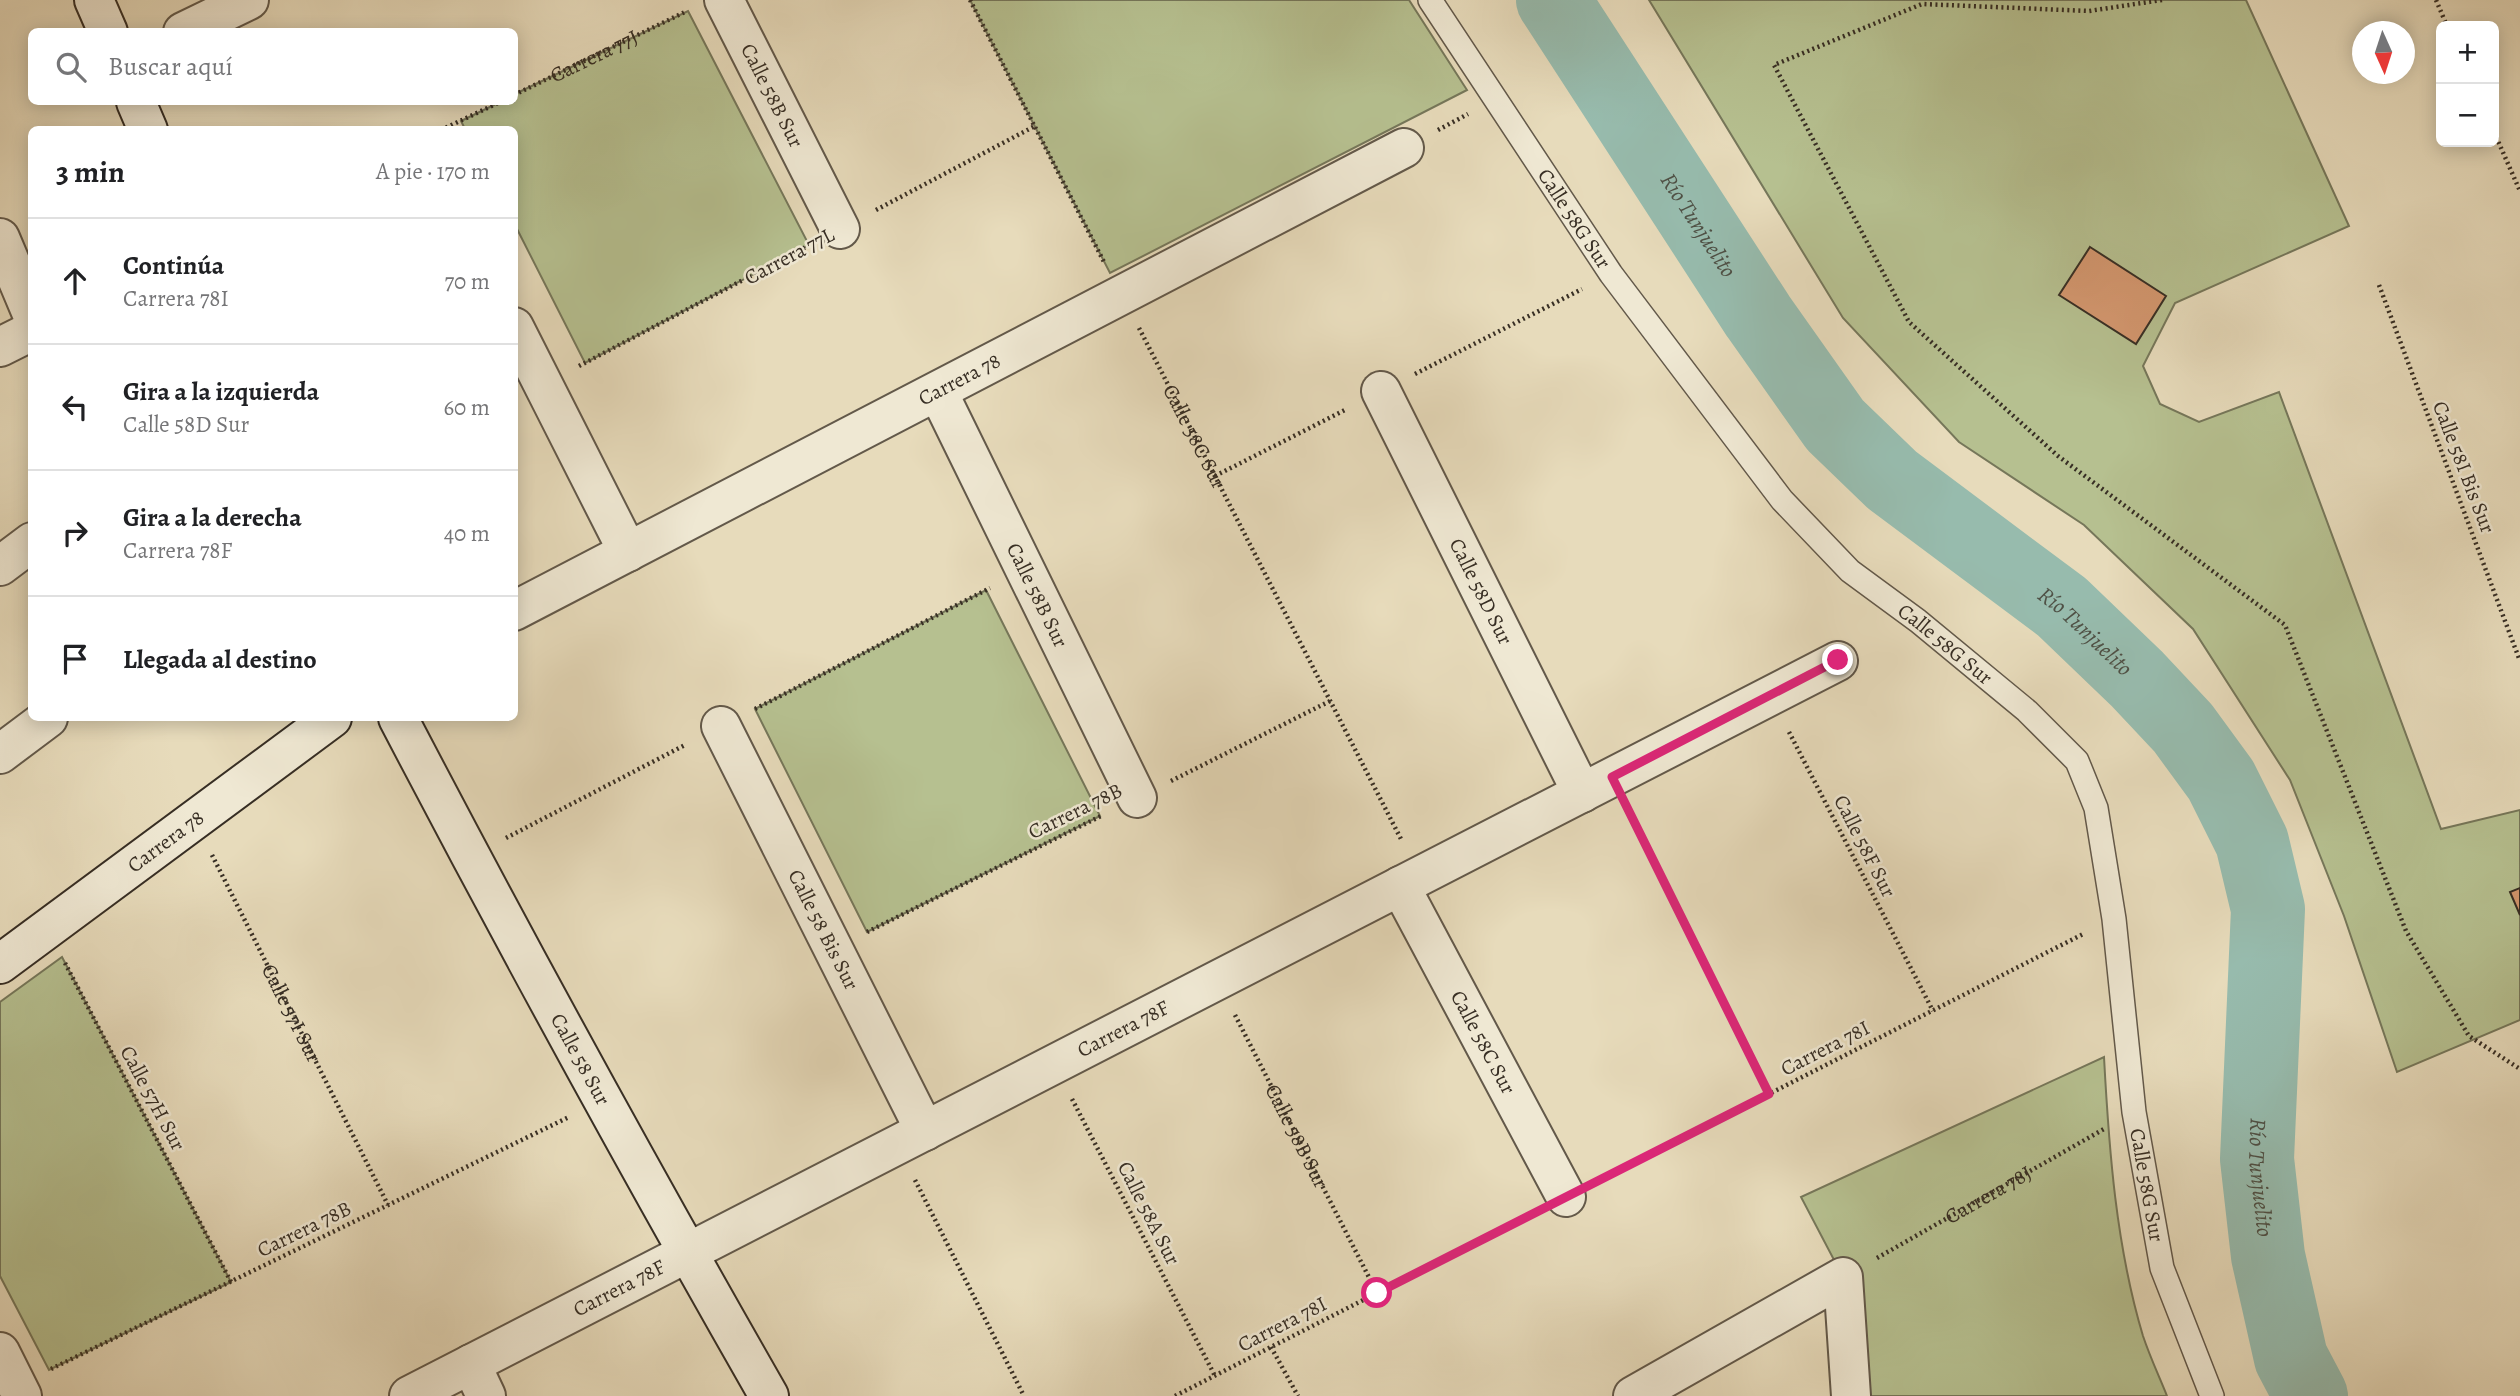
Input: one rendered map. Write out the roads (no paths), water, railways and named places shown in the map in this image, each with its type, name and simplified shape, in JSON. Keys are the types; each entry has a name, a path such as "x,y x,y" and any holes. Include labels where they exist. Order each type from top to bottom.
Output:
{"street":[{"path":"94,0 105,28"},
{"path":"191,28 249,0"},
{"name":"Calle 58B Sur","path":"724,0 840,229"},
{"path":"137,105 146,126"},
{"name":"Carrera 78","path":"518,609 1404,148"},
{"path":"0,238 28,304"},
{"path":"0,347 28,333"},
{"path":"518,335 628,552"},
{"name":"Calle 58D Sur","path":"1381,391 1597,785"},
{"name":"Calle 58B Sur","path":"937,392 1137,798"},
{"path":"0,566 28,545"},
{"name":"Carrera 78F","path":"409,1396 478,1380 687,1253 1838,660"},
{"path":"0,754 44,721"},
{"name":"Carrera 78","path":"0,964 328,721"},
{"name":"Calle 58 Sur","path":"400,721 470,856 687,1253 769,1396"},
{"name":"Calle 58 Bis Sur","path":"721,726 833,949 911,1138"},
{"name":"Calle 58C Sur","path":"1410,881 1566,1197"},
{"path":"1633,1396 1843,1277 1852,1396"},
{"path":"0,1352 19,1391"}],"lane":[{"name":"Calle 58G Sur","path":"1430,0 1611,274 1782,500 1850,571 1918,621 2026,711 2077,761 2096,808 2114,919 2134,1112 2162,1268 2212,1396"}],"waterway":[{"name":"Río Tunjuelito","path":"1553,0 1758,316 1835,425 1892,480 2062,607 2137,679 2183,728 2221,780 2252,842 2268,909 2257,1159 2268,1256 2291,1358 2311,1396"}]}
